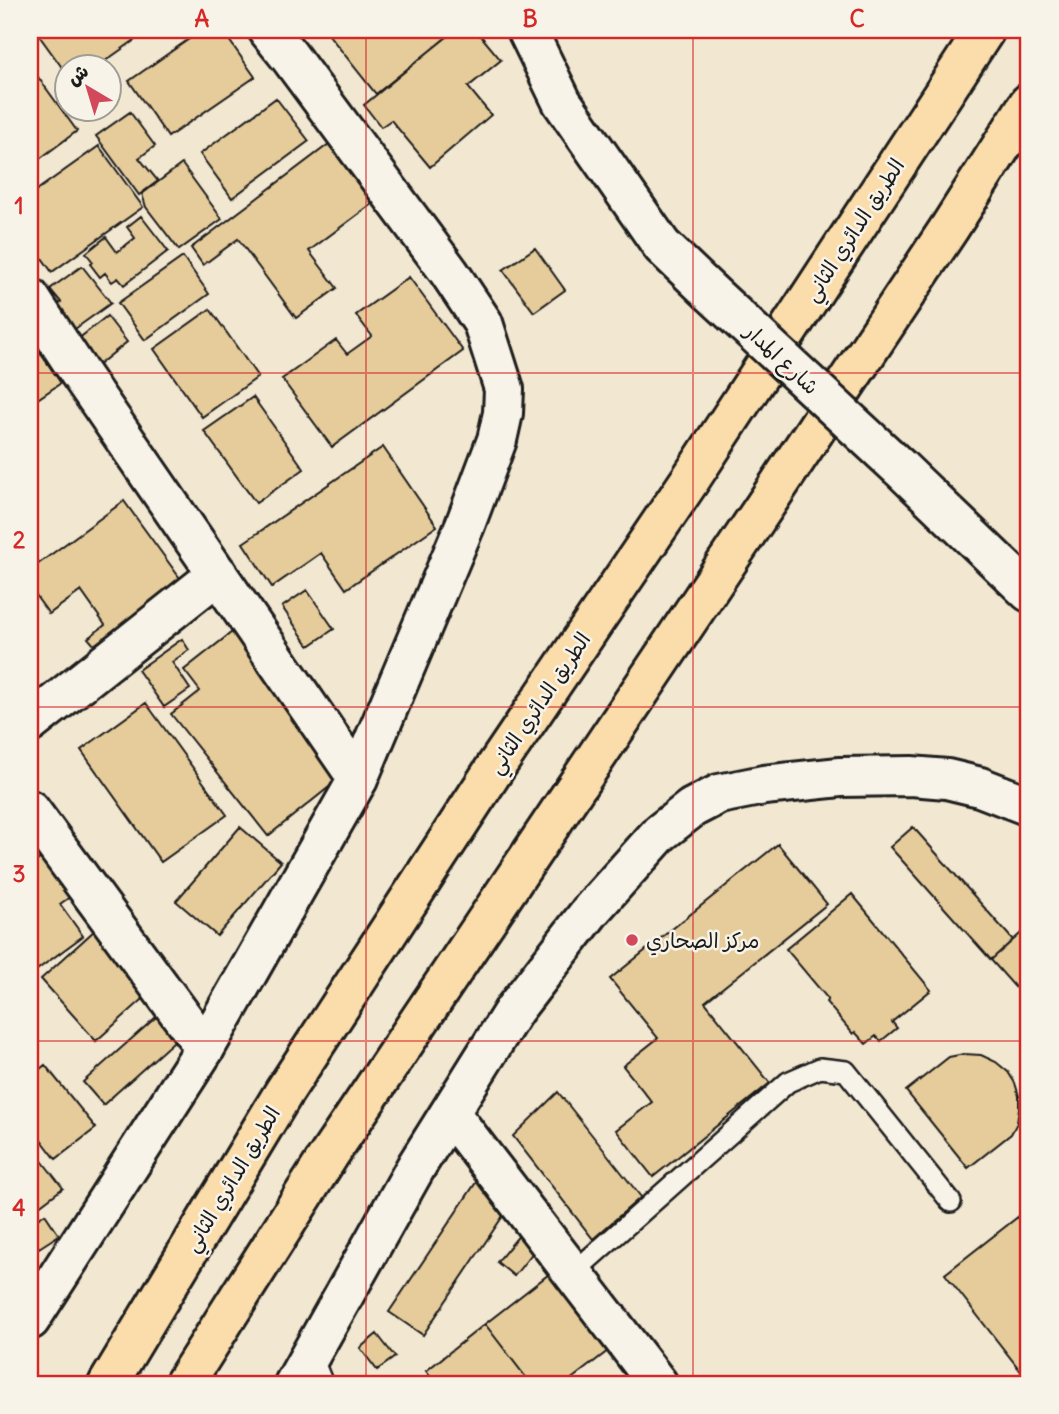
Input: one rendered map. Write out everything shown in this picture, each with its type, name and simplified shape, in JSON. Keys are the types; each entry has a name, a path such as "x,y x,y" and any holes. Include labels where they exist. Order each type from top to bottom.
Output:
{"highway":[{"name":"الطريق الدائري الثاني","path":"108,1384 284,1092 495,768 692,477 985,30"},
{"path":"184,1384 329,1155 950,227 1029,103"}],"street":[{"path":"32,1309 205,1048 359,779 464,525 497,440 503,413 504,389 483,323 441,261 268,30"},
{"path":"527,30 562,102"},
{"path":"545,30 562,102"},
{"name":"شارع المدار","path":"562,102 662,246 1029,592"},
{"path":"30,298 359,779"},
{"path":"30,723 218,574"},
{"path":"309,1374 417,1165 514,1010 592,909 660,832 692,808 719,794 764,785 840,777 911,776 947,779 980,787 1029,806"},
{"path":"30,810 205,1048"},
{"path":"450,1113 659,1384"}],"lane":[{"path":"573,1273 789,1082 820,1068 846,1071 951,1202"}],"building":[{"path":"35,30 149,30 118,52 52,54"},
{"path":"202,30 222,30 255,77 168,137 129,81"},
{"path":"325,30 443,30 448,36 376,94"},
{"path":"455,30 476,30 501,60 468,87 491,115 430,167 391,120 381,127 364,105"},
{"path":"30,66 52,96 52,122 70,122 77,131 30,166"},
{"path":"276,98 309,141 232,198 200,154"},
{"path":"130,112 155,146 139,158 158,181 139,195 96,136 116,122 122,122 122,118"},
{"path":"329,144 373,203 309,251 337,288 296,318 238,239 203,265 191,248"},
{"path":"99,146 143,207 52,272 30,241 30,195"},
{"path":"182,164 222,219 179,250 146,207 142,194"},
{"path":"141,216 168,251 124,285 118,278 112,282 105,273 100,277 86,253 106,237 117,252 135,238 127,227"},
{"path":"535,248 565,290 534,312 503,270"},
{"path":"183,257 209,294 145,340 118,303"},
{"path":"82,266 111,303 68,334 50,311 61,302 50,289"},
{"path":"409,277 463,351 332,447 282,379 336,340 347,354 372,336 356,315"},
{"path":"210,309 258,377 202,417 154,349"},
{"path":"107,316 127,342 97,366 77,340"},
{"path":"30,338 61,383 30,404"},
{"path":"253,397 304,469 256,503 204,431"},
{"path":"383,447 437,526 346,589 321,553 272,587 243,543"},
{"path":"124,501 182,581 94,645 88,638 105,625 81,591 49,614 30,588 30,570"},
{"path":"307,590 334,629 309,646 282,607"},
{"path":"241,625 349,771 268,836 171,714 200,691 184,670"},
{"path":"182,639 189,650 172,662 190,689 164,707 138,670"},
{"path":"146,703 227,815 161,862 81,750"},
{"path":"240,827 281,862 217,936 176,901"},
{"path":"913,827 1013,940 991,960 890,847"},
{"path":"778,844 827,904 705,1002 770,1083 653,1177 616,1130 652,1102 623,1066 658,1038 610,979"},
{"path":"52,850 80,890 60,904 83,936 34,972 30,966 30,866"},
{"path":"852,894 931,990 892,1022 897,1028 881,1041 876,1036 866,1044 855,1032 853,1034 826,1002 828,999 786,949"},
{"path":"1029,926 1029,1003 991,960"},
{"path":"95,930 151,992 96,1041 41,979"},
{"path":"164,1010 183,1033 103,1105 83,1082"},
{"path":"981,1055 996,1062 1008,1072 1019,1096 1017,1123 1011,1134 968,1168 906,1091 949,1057"},
{"path":"45,1065 96,1128 56,1159 30,1125 30,1077"},
{"path":"558,1092 641,1197 593,1239 513,1136"},
{"path":"32,1148 63,1188 30,1213 30,1149"},
{"path":"479,1178 513,1201 423,1335 389,1312"},
{"path":"45,1214 59,1235 39,1248 30,1235 30,1224"},
{"path":"1019,1216 1029,1216 1029,1369 1023,1374 945,1274"},
{"path":"521,1233 538,1246 514,1276 497,1262"},
{"path":"553,1271 613,1347 565,1384 531,1384 485,1324"},
{"path":"485,1324 531,1384 436,1384 426,1371"},
{"path":"377,1334 395,1357 377,1370 360,1348"}],"place":[{"name":"مركز الصحاري","path":"632,940"}]}
